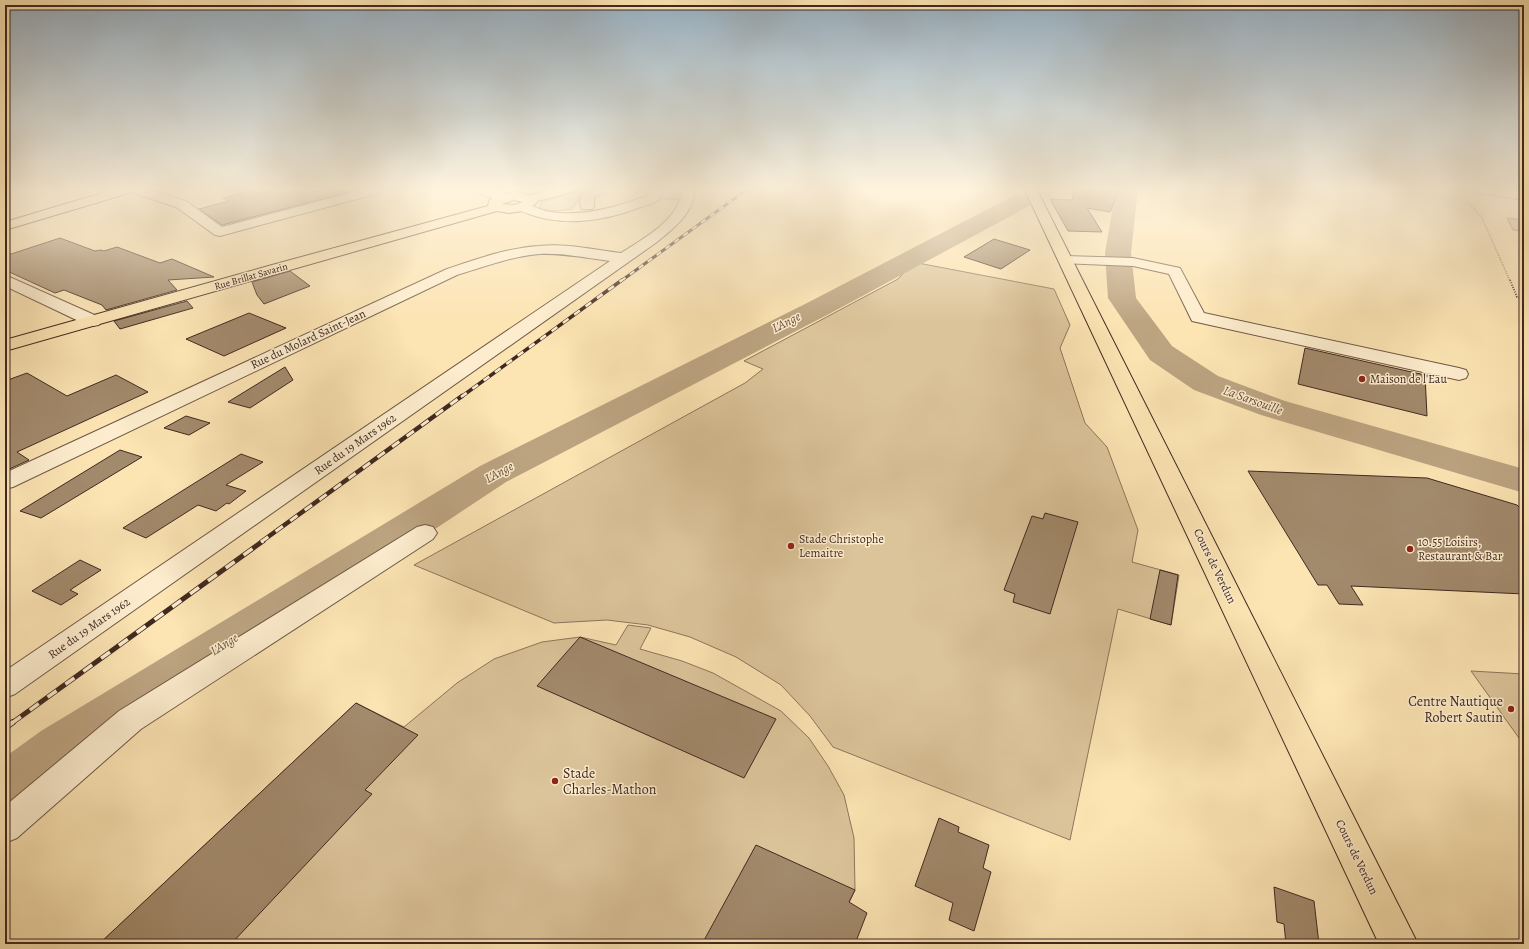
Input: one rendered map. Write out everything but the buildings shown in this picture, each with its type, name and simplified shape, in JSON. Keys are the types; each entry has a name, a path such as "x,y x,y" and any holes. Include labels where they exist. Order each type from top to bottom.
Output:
{"main road":[{"name":"Rue Brillat Savarin","path":"5,346 400,232"},
{"name":"Cours de Verdun","path":"1052,232 1399,944"}],"street":[{"name":"Rue du 19 Mars 1962","path":"5,686 596,277 624,249 652,239 660,232"},
{"path":"539,250 560,246 601,245 624,249"},
{"name":"Rue du Molard Saint-Jean","path":"5,482 452,272 499,257 539,250 557,250 585,254 624,249"},
{"path":"585,254 594,264 596,277"},
{"path":"1065,260 1133,262 1176,271 1198,317 1459,374"},
{"path":"5,280 93,321"},
{"path":"5,828 130,720 425,533"}],"path":[{"path":"1488,232 1517,297 1524,299"}],"shaded area":[{"name":"Stade Christophe Lemaitre","path":"918,263 1054,289 1070,325 1060,348 1085,423 1107,447 1138,530 1132,562 1179,575 1171,625 1118,609 1070,840 833,747 810,716 781,685 736,657 690,637 648,625 607,620 554,623 414,565 745,383 763,369 744,361 898,279 908,268"},
{"name":"Stade Charles-Mathon","path":"628,625 651,628 640,649 682,661 713,673 781,711 809,738 828,766 844,795 854,838 855,890 830,944 99,944 356,703 404,727 457,683 494,659 542,642 580,637 616,645"},
{"name":"Centre Nautique Robert Sautin","path":"1471,671 1524,674 1524,745"}],"waterway":[{"name":"L'Ange","path":"5,790 60,748 493,474 819,308 962,232"},
{"name":"La Sarsouille","path":"1121,232 1118,253 1122,298 1161,353 1206,383 1273,408 1524,481"}],"railway":[{"path":"621,281 688,232"},
{"path":"461,397 622,280"},
{"path":"261,542 462,396"},
{"path":"12,723 263,541"},
{"path":"5,728 13,722"}],"place":[{"name":"Maison de l'Eau","path":"1362,379"},
{"name":"Stade Christophe Lemaitre","path":"791,546"},
{"name":"10.55 Loisirs, Restaurant & Bar","path":"1410,549"},
{"name":"Centre Nautique Robert Sautin","path":"1511,709"},
{"name":"Stade Charles-Mathon","path":"555,781"}]}
